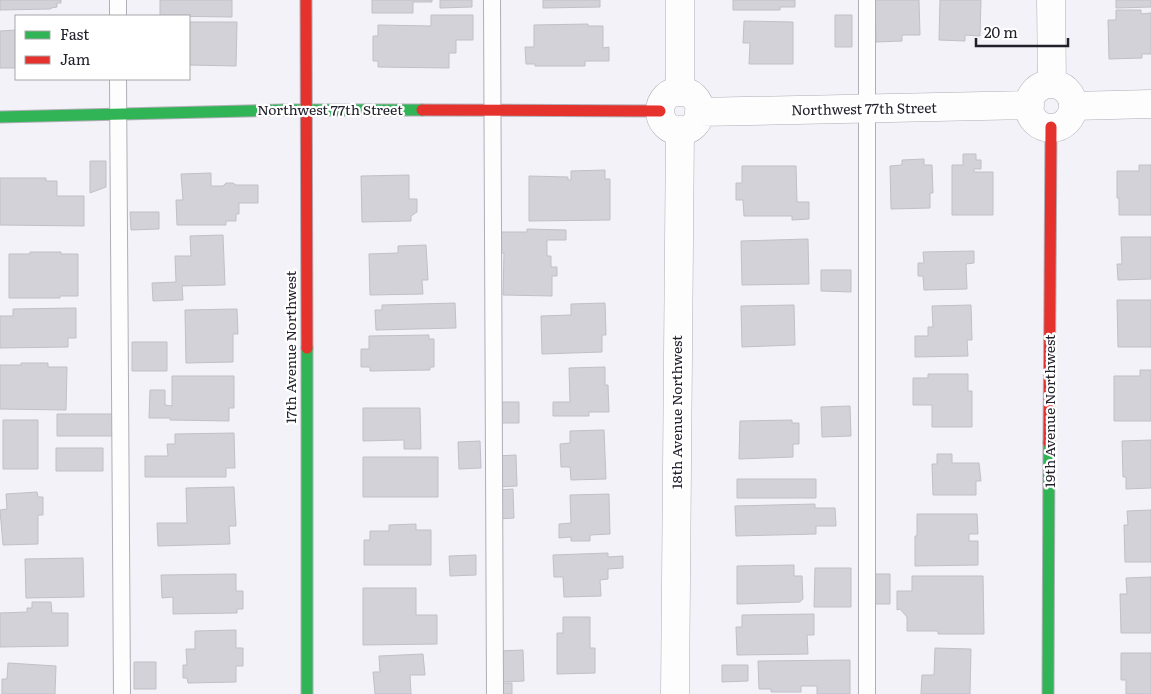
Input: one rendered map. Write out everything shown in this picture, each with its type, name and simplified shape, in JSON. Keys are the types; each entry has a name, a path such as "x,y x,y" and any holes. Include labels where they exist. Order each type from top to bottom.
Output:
{"street":[{"name":"17th Avenue Northwest","path":"306,0 307,694"},
{"path":"680,0 680,92"},
{"path":"1051,0 1052,84"},
{"path":"1052,84 1066,90 1073,106 1066,122 1060,126 1051,127 1039,124 1034,119 1030,112 1030,105 1035,91 1040,87 1052,84"},
{"path":"680,92 685,92 696,100 690,122 671,129 662,120 660,108 666,97 671,93 680,92"},
{"path":"1073,106 1151,104"},
{"name":"Northwest 77th Street","path":"690,122 867,108 1030,105"},
{"name":"Northwest 77th Street","path":"0,118 306,110 660,111"},
{"name":"18th Avenue Northwest","path":"675,694 690,122"},
{"name":"19th Avenue Northwest","path":"1048,694 1051,127"}],"lane":[{"path":"118,0 118,15"},
{"path":"492,0 495,694"},
{"path":"867,0 867,694"},
{"path":"118,80 122,694"}],"building":[{"path":"0,0 61,0 61,3 57,3 57,7 51,9 0,10"},
{"path":"160,0 232,0 232,17 160,15"},
{"path":"372,0 432,0 432,2 413,2 413,13 372,13"},
{"path":"440,0 472,0 472,7 440,8"},
{"path":"543,0 600,0 600,7 543,8"},
{"path":"733,0 795,0 795,7 780,7 780,10 733,10"},
{"path":"875,0 919,0 920,35 902,35 902,41 876,42"},
{"path":"940,0 981,0 980,36 965,35 965,41 939,40"},
{"path":"1116,0 1151,0 1151,7 1116,8"},
{"path":"1116,10 1141,10 1141,14 1151,13 1151,54 1142,54 1142,58 1109,59 1108,20 1116,20"},
{"path":"431,15 473,15 473,40 456,40 456,53 449,53 449,68 378,67 378,61 373,61 373,36 378,36 378,25 431,26"},
{"path":"835,15 852,15 852,47 835,47"},
{"path":"744,21 793,22 793,64 749,64 750,43 743,43"},
{"path":"190,22 237,22 236,66 190,65"},
{"path":"588,24 588,26 603,26 603,48 609,47 609,61 585,61 585,66 535,66 535,64 526,64 525,47 534,47 534,25"},
{"path":"15,30 15,68 0,68 0,31"},
{"path":"963,154 976,154 976,160 981,160 981,169 974,169 974,172 993,172 993,215 952,215 952,165 963,165"},
{"path":"924,159 924,165 932,165 933,193 930,193 930,208 891,209 890,166 902,165 902,160"},
{"path":"90,161 106,161 106,187 90,193"},
{"path":"1139,165 1151,165 1151,215 1119,215 1117,171 1139,171"},
{"path":"742,166 796,166 797,202 809,202 809,219 792,220 792,216 744,216 743,200 736,200 736,183 742,183"},
{"path":"605,170 605,179 610,179 610,220 529,221 529,176 568,177 568,180 571,180 571,171"},
{"path":"211,173 211,186 223,186 226,183 258,185 258,203 239,203 239,214 236,214 236,221 226,221 226,225 177,225 176,200 183,200 181,174"},
{"path":"409,175 409,199 417,199 417,212 411,216 411,221 362,222 361,176"},
{"path":"0,178 46,178 46,181 57,181 57,196 84,196 84,226 0,225"},
{"path":"130,212 159,212 159,229 131,230"},
{"path":"527,229 566,230 566,240 547,240 547,256 551,256 551,267 557,267 557,276 552,276 552,296 503,295 504,253 501,253 501,232 527,232"},
{"path":"223,235 225,285 182,286 183,300 153,301 152,283 176,282 175,256 191,256 190,236"},
{"path":"1121,237 1151,237 1151,279 1118,280 1117,264 1122,264"},
{"path":"808,239 809,284 742,285 741,241"},
{"path":"426,245 428,280 422,280 423,294 370,295 369,254 398,253 398,246"},
{"path":"974,251 974,263 966,264 967,289 924,290 923,276 918,276 918,263 924,263 923,252"},
{"path":"30,252 78,254 78,296 9,298 9,254 30,254"},
{"path":"821,270 851,270 851,292 821,291"},
{"path":"1117,300 1151,300 1151,347 1118,347"},
{"path":"455,303 456,328 376,330 375,310 382,310 382,305"},
{"path":"605,303 606,335 602,335 602,352 542,354 541,316 571,315 571,304"},
{"path":"794,305 795,345 742,347 741,306"},
{"path":"971,305 972,340 967,340 968,356 915,357 915,336 928,336 928,327 933,327 932,306"},
{"path":"76,308 76,338 68,338 68,347 0,348 0,316 13,316 13,309"},
{"path":"237,309 238,334 233,334 233,362 186,363 185,310"},
{"path":"429,335 429,339 434,339 434,367 430,367 430,370 370,371 370,367 361,367 361,349 369,349 369,336"},
{"path":"132,342 167,342 167,371 132,371"},
{"path":"21,363 48,363 48,367 67,367 66,410 0,409 0,365 21,365"},
{"path":"605,367 605,385 608,385 609,412 589,412 589,416 553,416 553,402 570,402 569,368"},
{"path":"1140,370 1151,370 1151,421 1114,421 1114,376 1140,376"},
{"path":"928,374 968,374 968,391 972,391 972,427 932,427 932,405 913,405 913,378 928,378"},
{"path":"172,376 234,376 234,408 229,408 229,421 149,418 150,390 165,390 165,405 172,406"},
{"path":"497,402 519,402 519,423 497,423"},
{"path":"850,406 851,436 822,437 821,407"},
{"path":"363,408 420,408 421,449 404,449 404,440 363,441"},
{"path":"57,414 114,414 114,436 57,436"},
{"path":"3,420 38,420 38,469 3,469"},
{"path":"792,420 792,423 799,423 799,444 793,444 793,457 739,459 740,421"},
{"path":"604,430 606,479 571,480 570,467 561,467 560,444 570,443 570,431"},
{"path":"234,433 235,468 226,468 226,477 145,477 145,456 168,456 167,444 175,444 175,434"},
{"path":"1151,440 1151,488 1126,489 1126,477 1123,477 1122,441"},
{"path":"480,441 481,468 459,469 458,442"},
{"path":"56,448 103,448 103,471 56,471"},
{"path":"937,454 952,454 952,463 979,463 981,481 976,481 976,495 933,495 932,464 937,464"},
{"path":"516,455 517,486 497,487 496,456"},
{"path":"363,457 438,457 438,497 363,497"},
{"path":"737,479 816,479 816,498 737,498"},
{"path":"234,487 236,526 229,526 230,544 158,546 157,523 187,523 186,488"},
{"path":"513,489 514,518 497,519 497,490"},
{"path":"37,492 38,497 43,497 43,515 38,515 38,544 3,545 0,510 7,509 6,494"},
{"path":"609,494 610,534 590,535 590,541 571,541 571,537 559,538 559,524 571,523 570,495"},
{"path":"815,504 815,508 835,508 836,526 816,526 816,534 736,536 735,506"},
{"path":"1151,510 1151,562 1125,562 1124,525 1128,525 1127,511"},
{"path":"917,514 977,514 978,534 969,534 969,541 978,541 978,565 915,566"},
{"path":"416,524 416,530 431,530 431,565 364,565 364,540 370,540 370,531 389,531 389,525"},
{"path":"608,553 608,557 623,556 623,568 608,569 608,579 600,580 601,596 564,597 563,577 554,577 553,555"},
{"path":"476,555 476,575 450,576 449,556"},
{"path":"83,558 84,597 26,598 25,559"},
{"path":"794,565 794,576 802,576 803,599 800,602 737,604 737,566"},
{"path":"815,568 851,568 851,607 814,607"},
{"path":"236,574 236,591 243,591 243,609 237,609 237,613 173,614 173,597 162,598 161,575"},
{"path":"870,574 890,574 890,604 870,604"},
{"path":"912,576 983,576 984,634 938,634 938,631 907,631 907,617 900,609 897,610 897,591 912,591"},
{"path":"1151,577 1151,633 1121,633 1120,594 1127,594 1126,578"},
{"path":"363,588 416,588 416,615 437,615 437,644 363,645"},
{"path":"32,602 51,602 52,613 68,613 68,646 0,647 0,613 27,612 27,608 32,608"},
{"path":"814,614 814,635 807,635 808,654 737,655 736,627 742,627 742,615"},
{"path":"563,617 590,617 590,648 595,648 595,673 557,674 557,633 563,633"},
{"path":"236,630 236,648 243,648 243,666 236,666 236,682 188,683 187,678 183,678 183,665 187,665 186,649 195,649 195,631"},
{"path":"935,648 971,649 970,694 921,694 922,675 934,675"},
{"path":"523,650 524,681 499,682 498,651"},
{"path":"1121,653 1151,653 1151,694 1126,694 1126,680 1121,680"},
{"path":"423,654 425,675 410,675 411,694 375,694 373,672 380,672 379,656"},
{"path":"850,660 850,694 817,694 817,686 801,686 801,692 771,692 771,689 759,689 758,661"},
{"path":"134,662 156,662 156,689 134,689"},
{"path":"8,663 56,666 55,694 2,694 2,679 7,679"},
{"path":"722,665 748,665 748,681 722,682"},
{"path":"497,683 512,683 512,694 497,694"}],"traffic: fast":[{"path":"0,117 284,110 422,110"},
{"path":"307,348 307,694"},
{"path":"1048,694 1049,443"}],"traffic: jam":[{"path":"306,0 307,348"},
{"path":"422,110 660,111"},
{"path":"1049,443 1051,127"}]}
